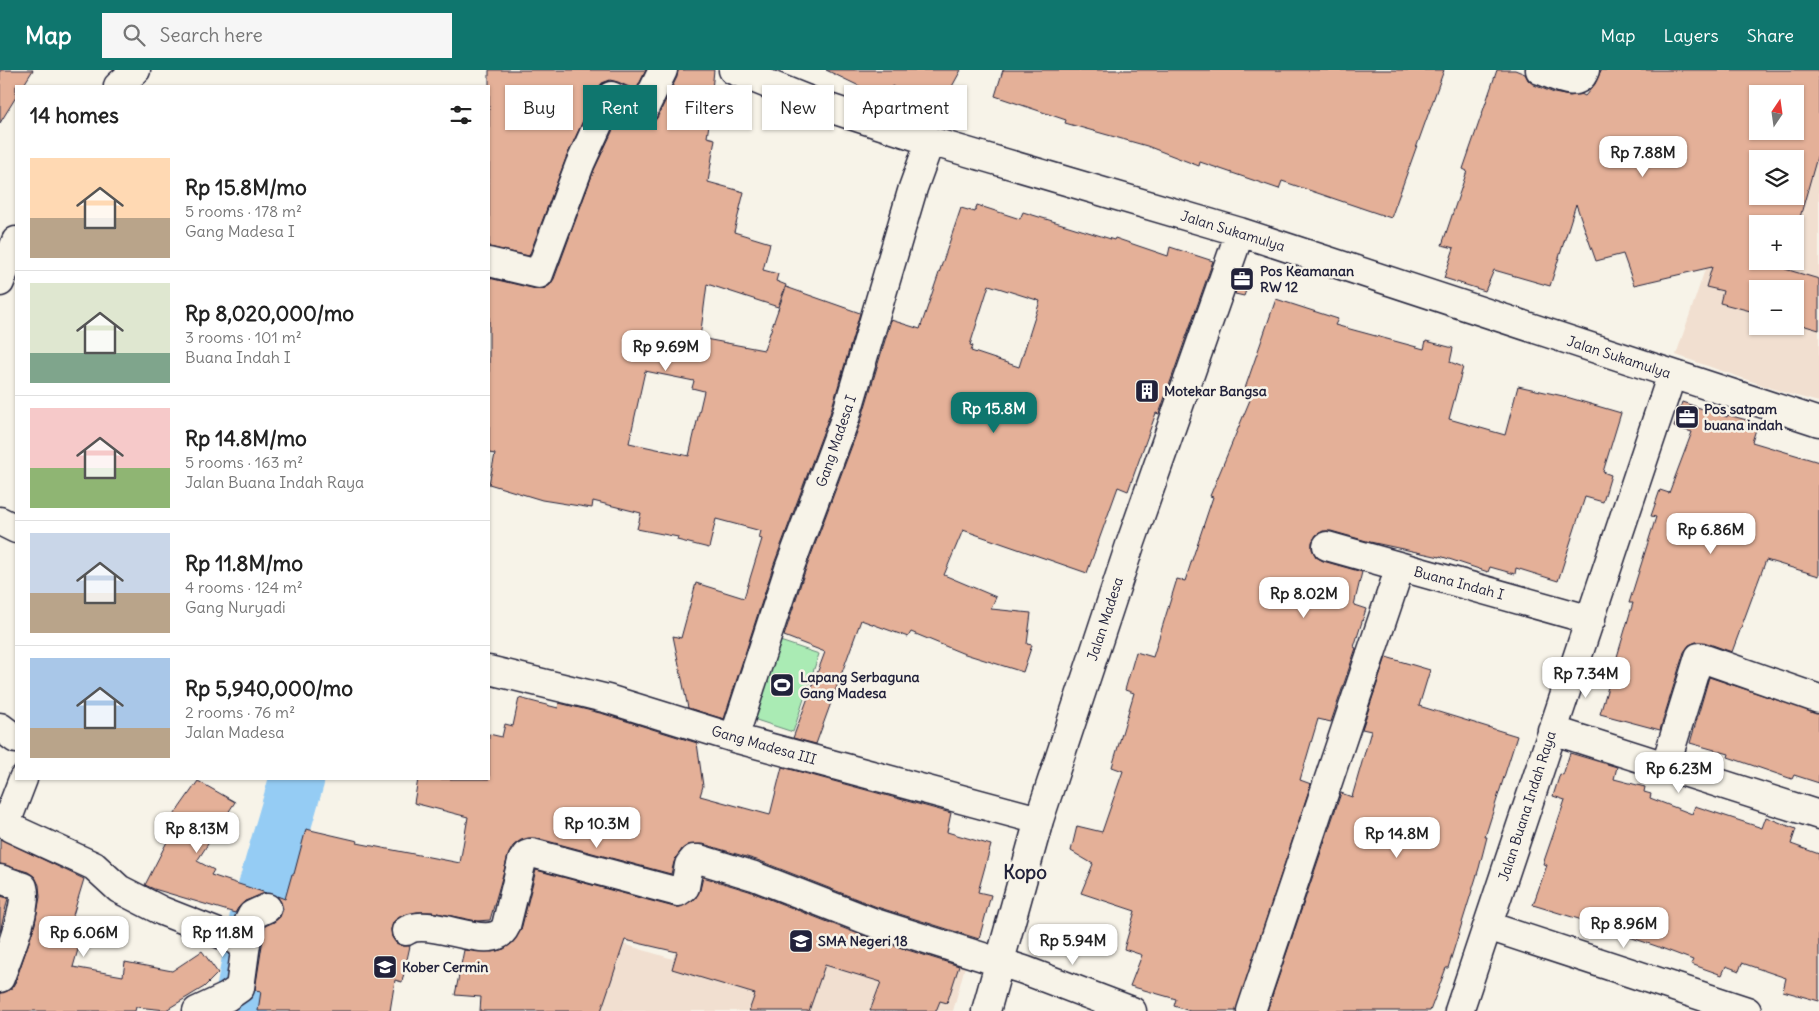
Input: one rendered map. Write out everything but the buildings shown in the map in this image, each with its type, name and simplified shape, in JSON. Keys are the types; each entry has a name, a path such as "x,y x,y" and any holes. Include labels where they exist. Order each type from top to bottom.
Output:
{"street":[{"path":"119,85 136,70"},
{"path":"490,262 539,274 580,164 611,96 643,111 662,70"},
{"name":"Jalan Sukamulya","path":"733,70 823,106 930,141 1240,232 1819,422"},
{"path":"1540,70 1572,82 1579,80 1585,70"},
{"name":"Gang Madesa I","path":"734,738 790,569 845,419 913,188 930,141"},
{"name":"Jalan Madesa","path":"986,1011 1039,820 1130,545 1240,232"},
{"path":"0,282 15,244"},
{"name":"Jalan Buana Indah Raya","path":"1459,1011 1672,374"},
{"path":"0,521 15,528"},
{"name":"Buana Indah I","path":"1327,546 1591,620"},
{"path":"1251,1011 1400,567"},
{"path":"1665,767 1699,657 1819,699"},
{"name":"Gang Madesa III","path":"490,670 608,699 734,738 1039,820"},
{"path":"0,727 15,738"},
{"path":"1552,730 1819,815"},
{"path":"22,780 8,818 11,828 94,866 120,889 162,910 246,944"},
{"path":"406,931 415,928 432,928 480,937 497,937 504,932 506,926 522,861 526,855 532,853 678,892 685,887 689,866 694,859 699,859 754,876 872,922 1000,962 1132,1011"},
{"path":"0,978 14,940 25,897 12,883"},
{"path":"197,1011 227,997 240,988 249,921 259,911"},
{"path":"1488,926 1747,1011"}],"shaded area":[{"path":"1819,70 1819,402 1785,393 1676,355 1718,231 1749,165 1749,205 1804,205 1804,150 1761,150 1779,140 1804,140 1804,108"},
{"name":"SMA Negeri 18","path":"702,867 968,955 953,1011 543,1011 570,928 673,959"}],"green space":[{"name":"Lapang Serbaguna Gang Madesa","path":"771,638 819,654 793,732 744,716"}],"waterway":[{"path":"240,1011 258,913 297,780"}],"place":[{"name":"Pos Keamanan RW 12","path":"1242,279"},
{"name":"Motekar Bangsa","path":"1147,391"},
{"name":"Pos satpam buana indah","path":"1687,417"},
{"name":"Lapang Serbaguna Gang Madesa","path":"782,685"},
{"name":"SMA Negeri 18","path":"801,941"},
{"name":"Kober Cermin","path":"385,967"}],"district":[{"name":"Kopo","path":"1025,872"}]}
